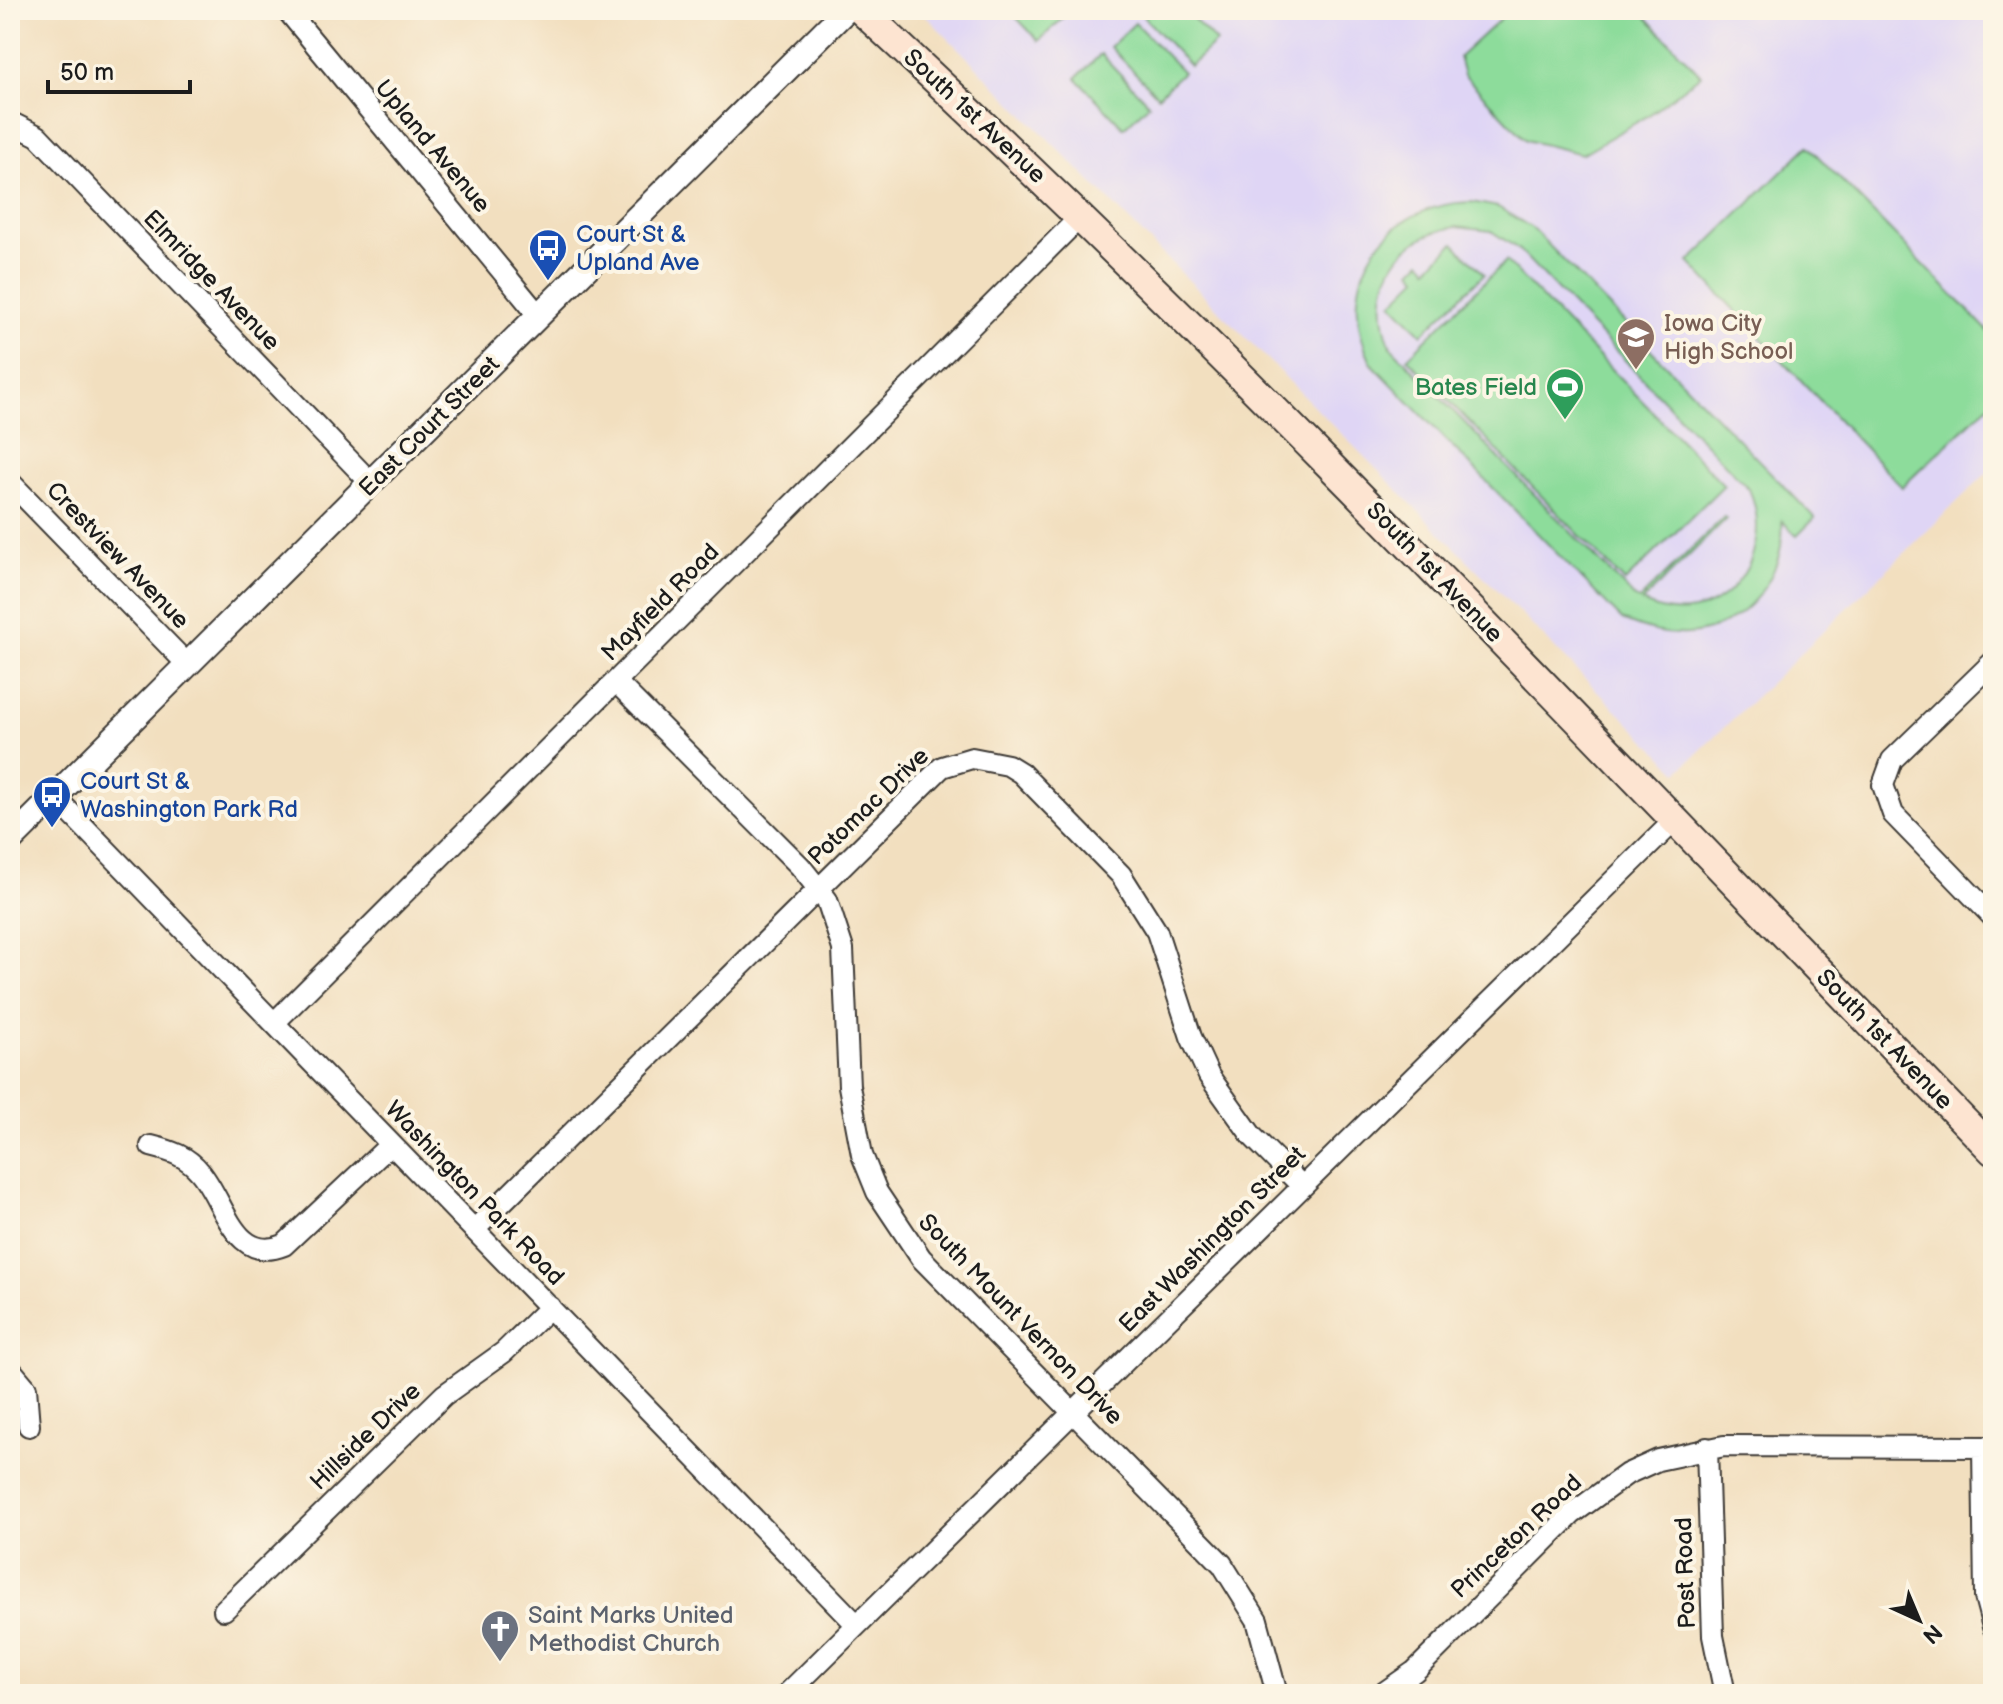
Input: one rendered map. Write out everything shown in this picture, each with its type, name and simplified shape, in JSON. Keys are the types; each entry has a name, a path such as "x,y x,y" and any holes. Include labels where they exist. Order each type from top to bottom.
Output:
{"main road":[{"name":"South 1st Avenue","path":"861,10 956,95 1232,365 1993,1151"}],"street":[{"name":"Upland Avenue","path":"287,10 539,316"},
{"name":"East Court Street","path":"10,841 846,10"},
{"name":"Elmridge Avenue","path":"10,122 38,136 371,483"},
{"name":"Mayfield Road","path":"274,1023 1081,216"},
{"name":"Crestview Avenue","path":"10,482 188,665"},
{"path":"1993,662 1892,760 1883,785 1893,814 1993,917"},
{"name":"South Mount Vernon Drive","path":"617,683 819,888 836,922 843,949 853,1116 877,1192 921,1258 1229,1573 1257,1620 1277,1694"},
{"name":"Potomac Drive","path":"474,1230 942,767 972,758 1008,765 1021,773 1108,860 1138,898 1172,968 1191,1037 1209,1076 1252,1136 1302,1186"},
{"name":"Washington Park Road","path":"55,797 857,1625"},
{"name":"East Washington Street","path":"787,1694 1674,821"},
{"path":"151,1146 172,1151 188,1160 202,1174 240,1239 258,1249 272,1250 284,1245 391,1144"},
{"name":"Hillside Drive","path":"224,1610 444,1395 504,1352 550,1307"},
{"path":"10,1369 26,1388 29,1426"},
{"path":"1988,1447 1984,1584 1993,1627"},
{"name":"Princeton Road","path":"1382,1694 1415,1671 1598,1492 1658,1460 1707,1448 1988,1447"},
{"name":"Post Road","path":"1707,1448 1713,1636 1725,1694"}],"shaded area":[{"name":"Iowa City High School","path":"920,10 1993,10 1993,467 1678,772"}],"green space":[{"path":"1009,10 1057,10 1064,17 1039,41"},
{"path":"1149,10 1185,10 1216,42 1190,66 1143,16"},
{"path":"1510,10 1644,10 1648,19 1701,75 1649,115 1582,154 1526,140 1464,75 1459,57"},
{"path":"1135,23 1183,72 1158,96 1110,47"},
{"path":"1101,54 1149,104 1124,128 1076,78"},
{"path":"1808,146 1993,336 1993,401 1902,487 1689,262"},
{"path":"1472,202 1498,207 1532,228 1815,518 1797,536 1782,521 1782,541 1777,561 1758,596 1744,610 1709,630 1689,634 1654,631 1622,620 1372,364 1361,333 1358,304 1362,277 1373,253 1390,232 1413,216 1440,206","holes":["1456,227 1491,231 1518,249 1749,489 1756,516 1756,542 1748,566 1734,586 1716,601 1694,610 1669,611 1642,602 1726,519 1724,517 1639,600 1635,598 1391,347 1383,305 1385,286 1391,269 1402,254 1416,242"]},
{"path":"1454,243 1484,274 1422,334 1392,303 1418,277 1412,270 1421,261 1428,268"},
{"name":"Bates Field","path":"1506,261 1724,485 1625,582 1407,358"}],"place":[{"name":"Court St & Upland Ave","path":"548,282"},
{"name":"Iowa City High School","path":"1636,371"},
{"name":"Bates Field","path":"1565,421"},
{"name":"Court St & Washington Park Rd","path":"52,829"},
{"name":"Saint Marks United Methodist Church","path":"500,1663"}]}
